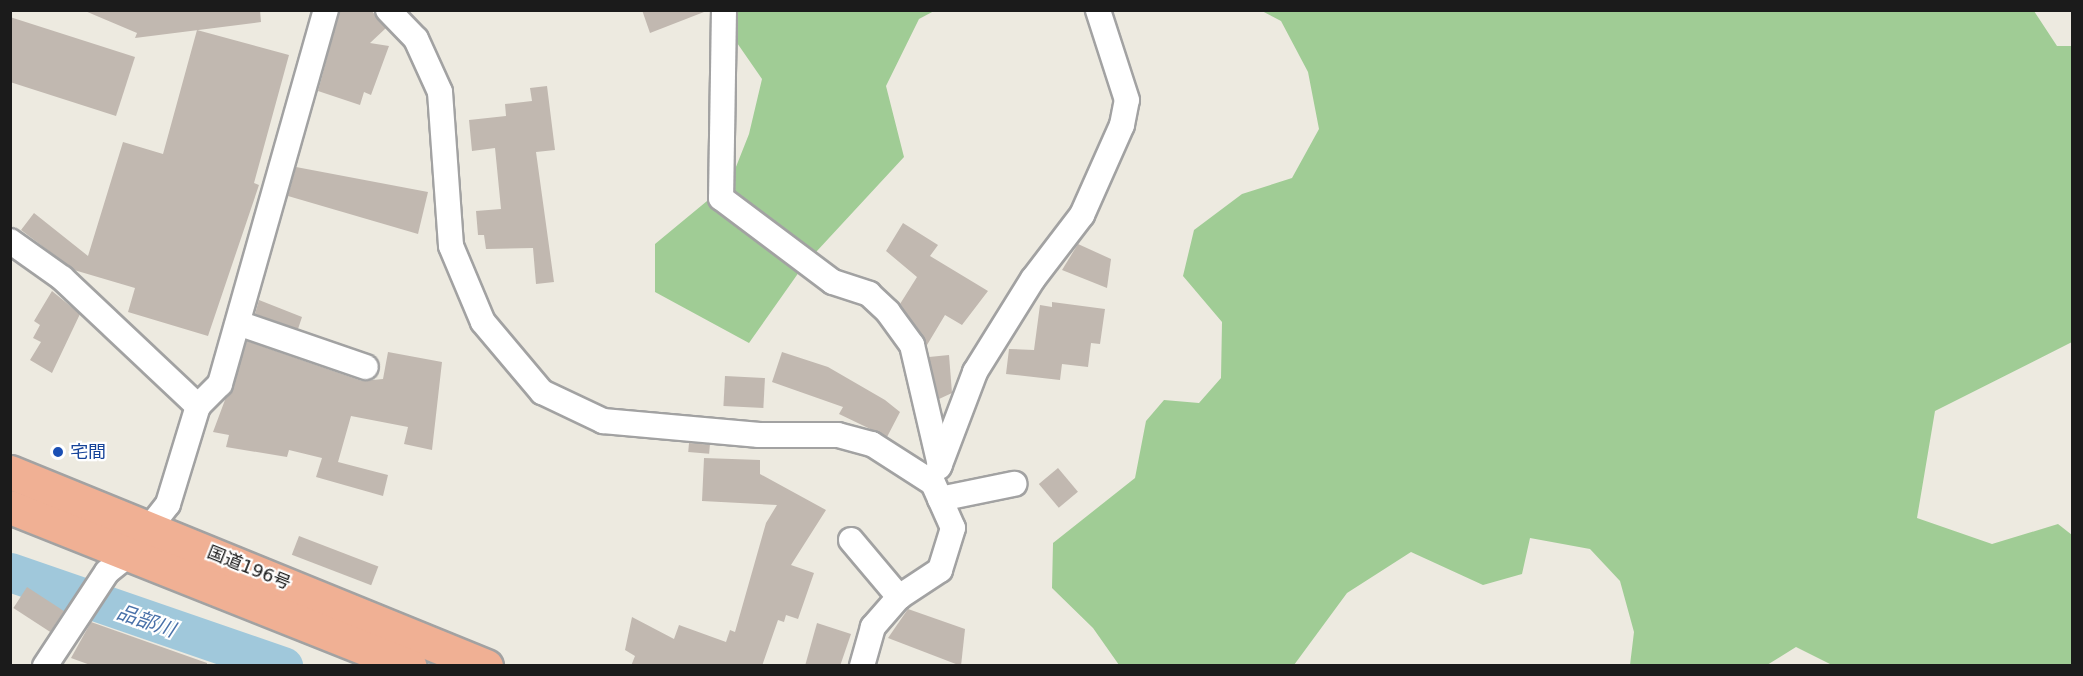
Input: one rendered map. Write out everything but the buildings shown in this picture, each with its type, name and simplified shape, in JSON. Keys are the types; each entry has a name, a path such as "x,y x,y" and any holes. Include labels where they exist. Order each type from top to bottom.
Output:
{"highway":[{"name":"国道196号","path":"10,472 486,666"},
{"name":"国道196号","path":"10,507 409,666"}],"street":[{"path":"45,666 107,572 129,554 152,528 168,504 198,406 220,384 326,10"},
{"path":"388,10 416,39 440,92 451,246 483,322 542,392 603,421 759,435 838,435 872,444 937,482 1014,484"},
{"path":"724,10 721,198 833,282 869,294 888,312 912,345 937,482 953,528 940,570 899,597 873,627 862,666"},
{"path":"937,482 975,372 1033,279 1082,215 1122,125 1127,100 1098,10"},
{"path":"10,241 62,278 198,406"},
{"path":"238,323 366,367"},
{"path":"851,540 899,597"}],"green space":[{"path":"736,11 934,11 919,19 886,86 904,157 804,265 749,343 655,292 655,244 730,182 749,134 762,79 735,40"},
{"path":"1262,11 2034,11 2057,46 2072,46 2072,342 1935,411 1917,518 1992,544 2058,524 2072,535 2072,665 1832,665 1796,647 1767,665 1630,665 1634,632 1620,581 1590,549 1530,538 1522,574 1483,585 1411,552 1347,593 1294,665 1119,665 1093,628 1052,588 1053,543 1135,478 1146,421 1164,400 1199,403 1221,378 1222,322 1183,276 1194,230 1242,194 1292,178 1319,129 1308,72 1281,21"}],"waterway":[{"name":"品部川","path":"10,572 283,666"}],"place":[{"name":"宅間","path":"58,452"}]}
